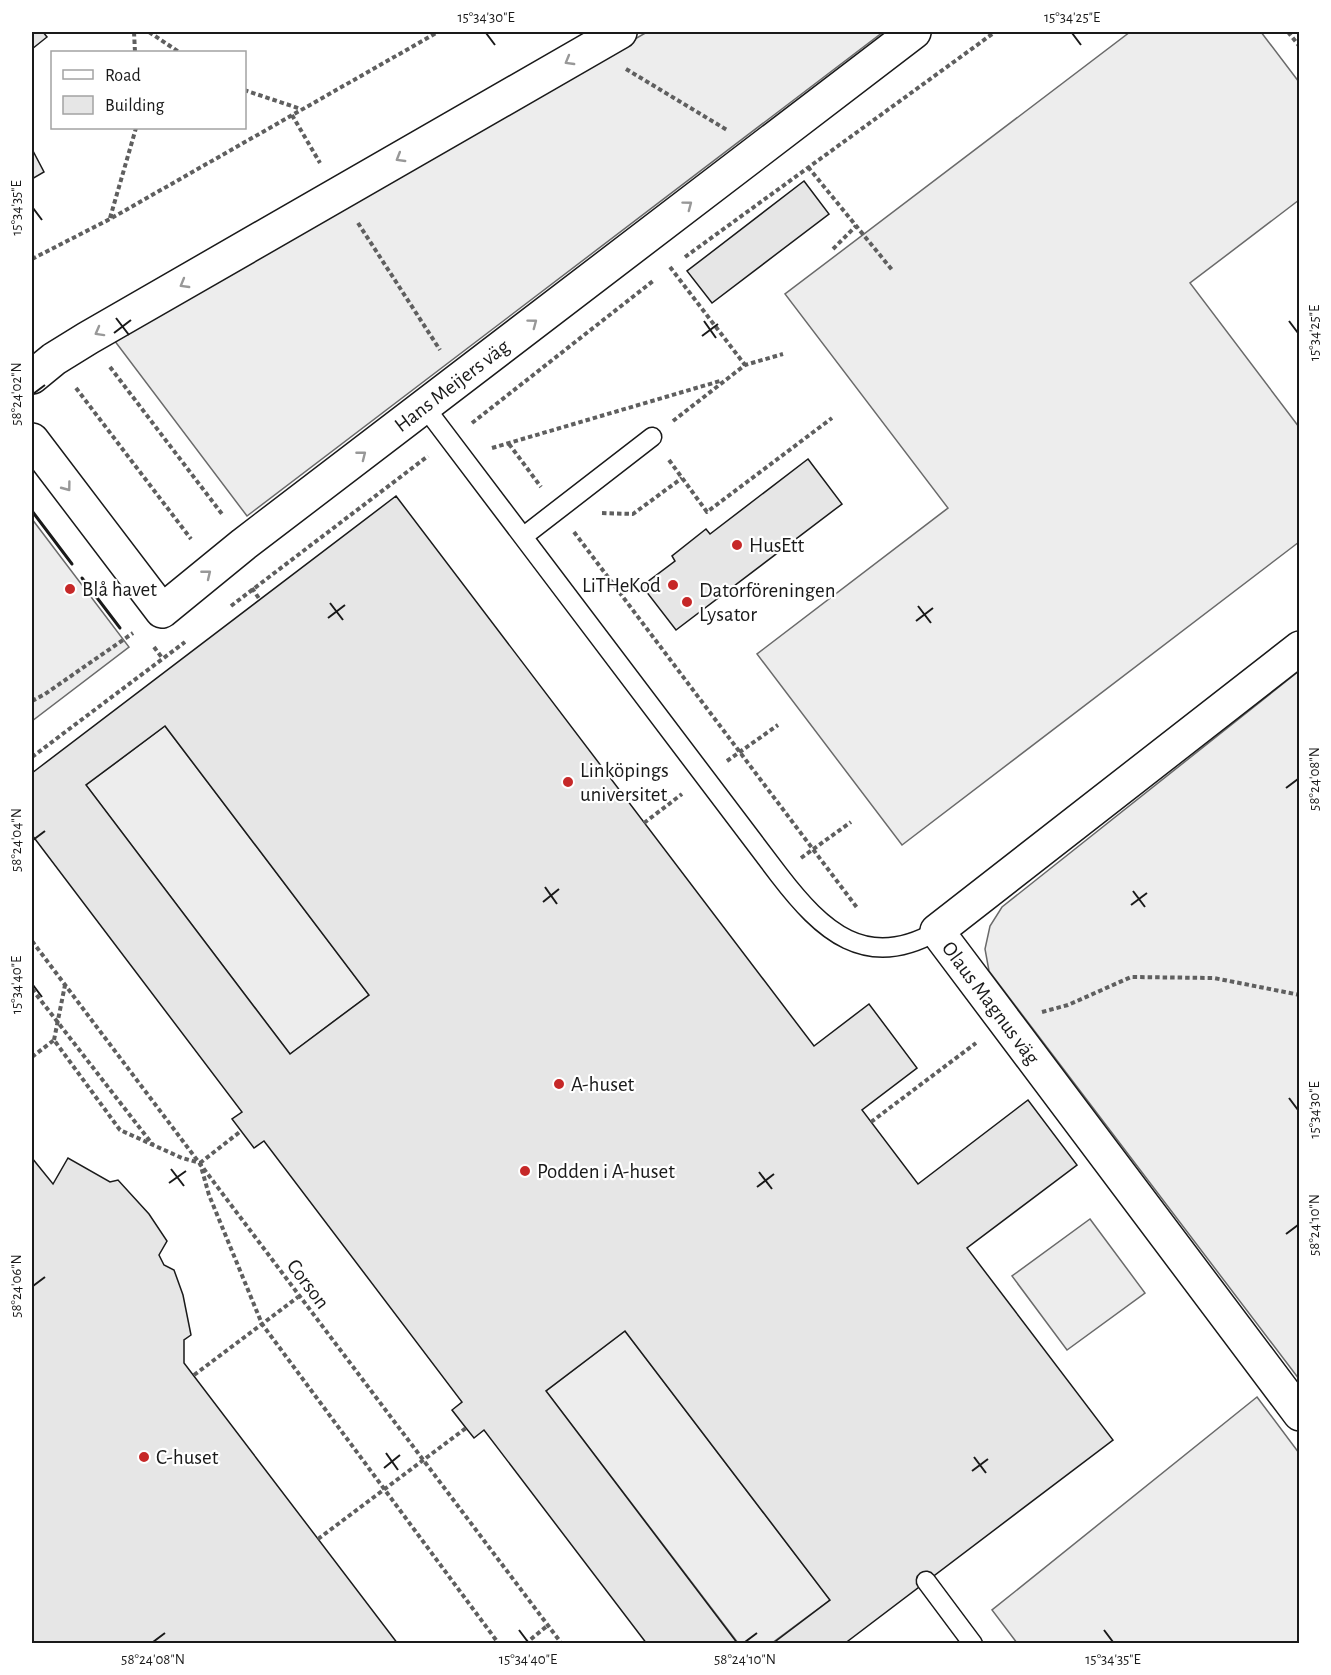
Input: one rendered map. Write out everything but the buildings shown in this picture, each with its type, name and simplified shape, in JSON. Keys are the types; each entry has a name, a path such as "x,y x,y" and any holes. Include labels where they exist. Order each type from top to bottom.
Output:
{"street":[{"path":"43,368 88,338 620,32"},
{"name":"Hans Meijers väg","path":"162,610 244,544 914,32"},
{"path":"32,440 162,610"},
{"name":"Olaus Magnus väg","path":"1299,648 937,931 1299,1414"}],"lane":[{"path":"424,406 463,454 799,900 818,921 839,937 858,945 886,948 902,947 937,931"},
{"path":"524,536 652,437"},
{"path":"926,1581 973,1644"}],"path":[{"path":"134,32 135,51"},
{"path":"149,32 178,51"},
{"path":"32,259 110,219 438,32"},
{"path":"225,610 451,439 670,267 995,32"},
{"path":"1288,32 1299,47"},
{"path":"591,48 760,149"},
{"path":"246,91 301,110"},
{"path":"292,115 339,195 459,379"},
{"path":"110,219 136,129"},
{"path":"808,167 892,271"},
{"path":"833,249 856,226"},
{"path":"670,267 745,365"},
{"path":"88,338 244,544"},
{"path":"652,437 745,365 783,354"},
{"path":"43,368 213,568"},
{"path":"463,454 509,444 724,380"},
{"path":"558,511 633,514 682,478 707,512 832,418"},
{"path":"509,444 886,948"},
{"path":"32,701 162,610"},
{"path":"32,757 190,638"},
{"path":"750,746 778,725"},
{"path":"644,823 705,777"},
{"path":"821,844 851,822"},
{"name":"Corson","path":"32,941 298,1297 562,1644"},
{"path":"871,1122 1004,1023 1068,1005 1131,977 1214,978 1299,995"},
{"path":"32,1057 54,1040 65,986"},
{"path":"32,989 153,1145"},
{"path":"54,1040 120,1130 200,1163"},
{"path":"200,1163 241,1131"},
{"path":"200,1163 209,1195 262,1324 499,1644"},
{"path":"194,1375 298,1297"},
{"path":"318,1539 466,1428"},
{"path":"525,1644 548,1626"}],"shaded area":[{"path":"647,32 883,32 247,516 114,340"},
{"path":"1130,32 1261,32 1299,82 1299,200 1190,283 1299,427 1299,542 902,845 757,654 948,508 785,294"},
{"name":"Blå havet","path":"32,519 129,647 32,721"},
{"path":"1299,671 1299,1379 989,971 985,949 990,926 1002,907"},
{"path":"165,726 369,995 290,1054 86,785"},
{"path":"1090,1219 1145,1293 1067,1350 1012,1276"},
{"path":"625,1331 830,1600 772,1643 738,1643 546,1391"},
{"path":"1257,1397 1299,1453 1299,1643 1017,1643 992,1610"}],"wall":[{"path":"32,511 72,564"},
{"path":"82,578 120,628"}],"place":[{"name":"HusEtt","path":"737,545"},
{"name":"LiTHeKod","path":"673,585"},
{"name":"Blå havet","path":"70,589"},
{"name":"Datorföreningen Lysator","path":"687,602"},
{"name":"Linköpings universitet","path":"568,782"},
{"name":"A-huset","path":"559,1084"},
{"name":"Podden i A-huset","path":"525,1171"},
{"name":"C-huset","path":"144,1457"}]}
